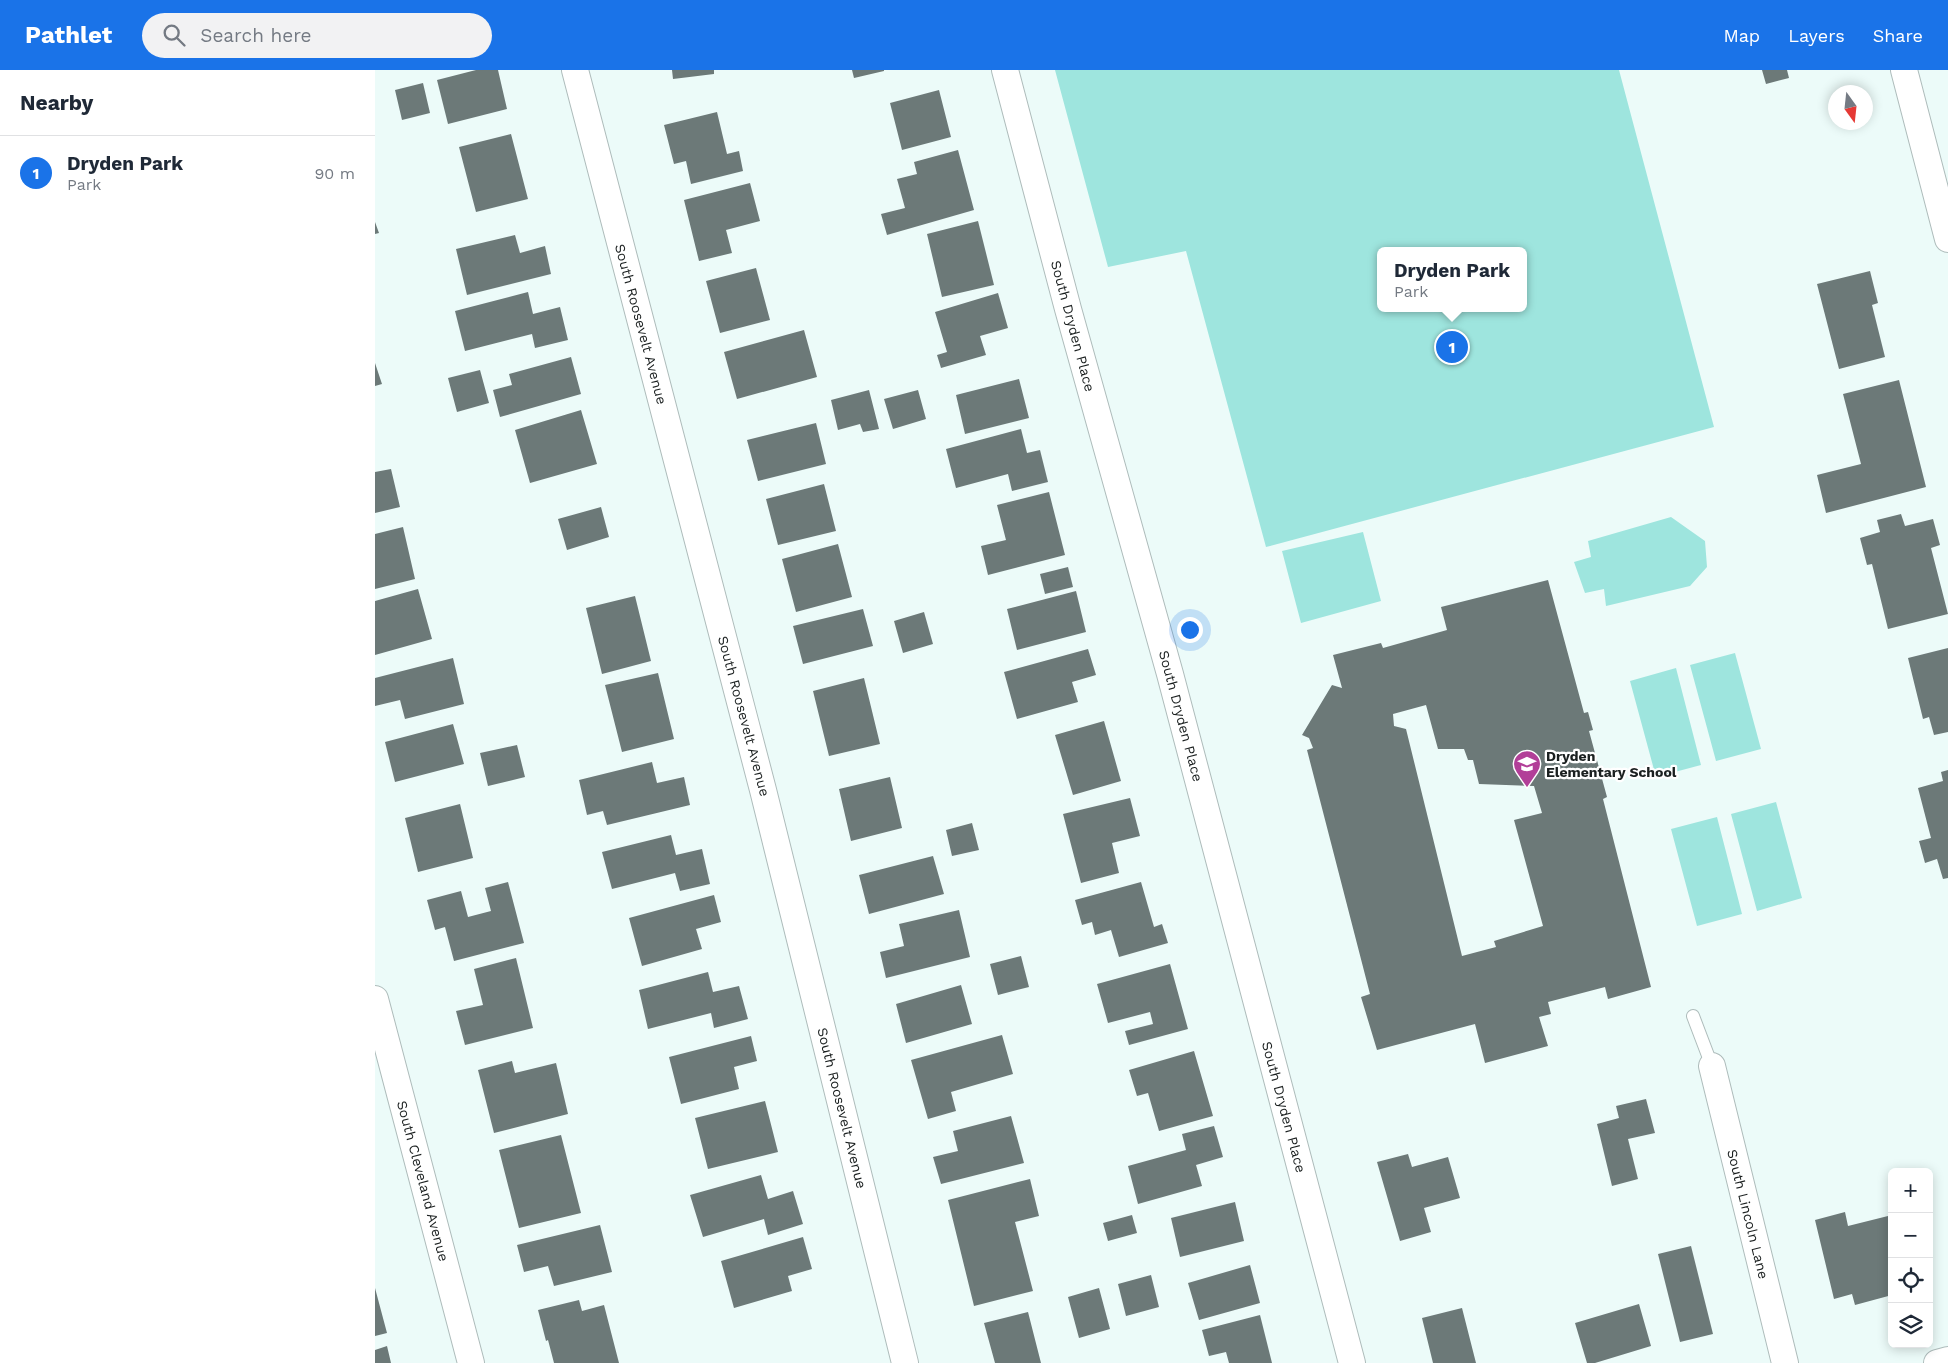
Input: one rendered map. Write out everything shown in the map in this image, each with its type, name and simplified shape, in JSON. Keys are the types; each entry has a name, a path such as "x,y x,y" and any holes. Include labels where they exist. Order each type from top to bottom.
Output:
{"street":[{"name":"South Roosevelt Avenue","path":"575,70 763,790 905,1363"},
{"name":"South Dryden Place","path":"1005,70 1068,309 1170,674 1352,1363"},
{"path":"1904,70 1948,239"},
{"name":"South Cleveland Avenue","path":"375,999 471,1363"},
{"name":"South Lincoln Lane","path":"1712,1066 1785,1363"},
{"path":"1937,1363 1948,1360"}],"lane":[{"path":"1693,1016 1712,1066"}],"shaded area":[{"path":"1055,70 1619,70 1714,427 1266,547 1186,251 1108,267"},
{"path":"1671,517 1705,541 1707,567 1690,586 1606,606 1604,589 1585,593 1574,562 1591,557 1588,541"},
{"path":"1363,532 1381,601 1301,623 1282,551"},
{"path":"1735,653 1761,749 1716,761 1690,665"},
{"path":"1676,668 1701,765 1656,777 1630,681"},
{"path":"1776,802 1802,898 1757,911 1731,814"},
{"path":"1717,817 1742,914 1697,926 1671,829"}],"building":[{"path":"476,70 498,70 507,109 448,124 437,80"},
{"path":"672,70 714,70 714,74 673,79"},
{"path":"852,70 884,70 884,71 854,78"},
{"path":"1762,70 1787,70 1789,78 1766,84"},
{"path":"423,83 430,113 402,120 395,90"},
{"path":"939,90 951,137 902,150 890,103"},
{"path":"717,112 727,154 739,151 743,171 691,184 686,161 674,164 664,125"},
{"path":"511,134 528,199 476,212 459,147"},
{"path":"958,150 974,210 887,235 881,214 905,208 897,179 917,174 914,162"},
{"path":"750,183 760,221 726,230 732,253 699,261 684,200"},
{"path":"978,221 994,285 942,297 927,234"},
{"path":"375,222 379,233 375,234"},
{"path":"515,235 520,253 545,246 551,274 467,295 456,249"},
{"path":"756,268 770,320 720,333 706,281"},
{"path":"1870,271 1878,303 1872,305 1885,357 1839,369 1817,284"},
{"path":"528,292 533,314 560,307 568,340 535,348 532,334 465,351 455,311"},
{"path":"998,293 1008,328 980,336 986,355 941,368 937,355 947,352 935,312"},
{"path":"804,330 817,377 737,399 724,352"},
{"path":"571,357 581,394 500,417 493,390 512,385 509,374"},
{"path":"375,363 382,384 375,386"},
{"path":"480,370 489,403 457,412 448,378"},
{"path":"1019,379 1029,418 965,434 956,395"},
{"path":"1899,380 1926,487 1826,513 1817,475 1861,464 1843,394"},
{"path":"869,390 879,429 863,432 860,424 838,430 831,400"},
{"path":"918,390 926,419 893,429 884,399"},
{"path":"581,410 597,464 530,483 515,430"},
{"path":"816,423 826,464 758,481 747,440"},
{"path":"1021,429 1027,453 1040,450 1048,482 1012,491 1008,474 956,488 946,449"},
{"path":"391,469 400,507 375,513 375,472"},
{"path":"824,484 836,531 778,545 766,499"},
{"path":"1049,492 1065,555 988,575 981,546 1006,540 997,505"},
{"path":"601,507 609,537 567,550 558,519"},
{"path":"1901,514 1905,526 1933,519 1940,545 1931,548 1948,614 1888,629 1872,564 1867,565 1860,538 1880,532 1877,520"},
{"path":"403,527 415,579 375,589 375,534"},
{"path":"838,544 852,597 796,612 782,559"},
{"path":"1068,567 1073,587 1045,594 1040,574"},
{"path":"1548,580 1584,713 1588,712 1593,730 1589,731 1607,797 1603,799 1651,987 1608,999 1605,987 1548,1002 1551,1014 1539,1017 1548,1046 1485,1063 1475,1024 1377,1050 1361,997 1370,994 1307,750 1313,748 1309,738 1302,735 1332,685 1342,688 1333,655 1381,643 1383,648 1447,630 1441,607","holes":["1426,705 1438,749 1464,749 1468,760 1473,760 1479,784 1534,786 1542,813 1514,820 1543,926 1494,941 1496,947 1462,956 1406,729 1394,726 1393,714"]},
{"path":"418,589 432,639 375,655 375,601"},
{"path":"1076,591 1086,632 1017,650 1007,609"},
{"path":"635,596 651,661 602,674 586,608"},
{"path":"863,609 873,646 803,664 793,626"},
{"path":"924,612 933,644 903,653 894,621"},
{"path":"1948,648 1948,732 1934,735 1929,717 1923,719 1908,658"},
{"path":"1088,649 1096,675 1072,682 1078,702 1017,719 1004,672"},
{"path":"453,658 464,704 405,719 400,700 375,706 375,678"},
{"path":"658,673 674,739 622,752 605,685"},
{"path":"864,678 880,744 829,756 813,691"},
{"path":"1104,721 1121,781 1073,795 1055,735"},
{"path":"453,724 464,764 395,782 385,742"},
{"path":"517,745 525,777 488,786 480,753"},
{"path":"652,762 657,783 684,777 690,805 607,825 603,811 587,815 579,780"},
{"path":"1948,770 1948,878 1943,879 1937,859 1925,863 1919,841 1931,838 1918,788 1943,781 1941,772"},
{"path":"890,777 902,828 851,841 839,789"},
{"path":"1130,798 1140,836 1112,843 1119,873 1081,883 1063,814"},
{"path":"460,804 473,858 418,872 405,818"},
{"path":"972,823 979,850 952,856 946,830"},
{"path":"671,835 676,855 702,849 710,884 680,891 675,873 612,889 602,852"},
{"path":"933,856 944,894 869,914 859,875"},
{"path":"508,882 524,943 454,961 445,927 435,930 427,900 461,891 468,917 491,911 485,888"},
{"path":"1141,882 1154,927 1162,924 1168,943 1119,957 1111,930 1095,935 1092,922 1082,925 1075,900"},
{"path":"714,895 721,922 696,929 702,949 642,966 629,918"},
{"path":"959,910 970,957 886,978 880,952 904,946 899,924"},
{"path":"1021,956 1029,987 998,995 990,964"},
{"path":"516,958 533,1028 465,1045 456,1011 483,1005 474,969"},
{"path":"1170,964 1188,1029 1129,1045 1125,1031 1153,1024 1150,1012 1108,1023 1097,984"},
{"path":"708,972 713,992 739,986 748,1019 714,1028 711,1013 648,1029 639,990"},
{"path":"961,985 972,1024 906,1043 896,1004"},
{"path":"1002,1035 1013,1074 951,1092 956,1111 928,1119 911,1060"},
{"path":"751,1036 757,1061 734,1067 739,1089 681,1104 669,1057"},
{"path":"1194,1051 1213,1116 1159,1131 1148,1093 1137,1096 1129,1070"},
{"path":"512,1061 515,1073 556,1063 568,1114 494,1133 478,1070"},
{"path":"1646,1099 1655,1133 1628,1139 1638,1179 1612,1186 1597,1124 1619,1118 1616,1106"},
{"path":"765,1101 778,1152 708,1169 695,1118"},
{"path":"1011,1116 1024,1163 941,1184 933,1157 958,1151 953,1131"},
{"path":"1214,1126 1223,1157 1196,1165 1202,1186 1138,1204 1128,1166 1186,1150 1182,1134"},
{"path":"561,1135 581,1213 519,1228 499,1150"},
{"path":"1408,1154 1412,1167 1448,1157 1460,1198 1424,1208 1431,1232 1400,1241 1377,1162"},
{"path":"761,1175 768,1199 793,1191 803,1224 768,1235 764,1219 703,1237 690,1195"},
{"path":"1030,1179 1039,1216 1015,1222 1033,1291 974,1306 948,1200"},
{"path":"1235,1202 1244,1241 1180,1257 1171,1218"},
{"path":"1845,1212 1848,1226 1888,1216 1888,1296 1855,1305 1852,1294 1834,1299 1815,1220"},
{"path":"1132,1215 1137,1233 1108,1241 1103,1223"},
{"path":"600,1225 612,1272 554,1286 548,1266 524,1272 517,1245"},
{"path":"803,1237 812,1269 788,1276 792,1291 734,1308 721,1261"},
{"path":"1691,1246 1713,1334 1680,1342 1658,1254"},
{"path":"1250,1265 1260,1303 1199,1320 1188,1283"},
{"path":"1151,1275 1159,1307 1126,1316 1118,1284"},
{"path":"375,1288 387,1333 375,1336"},
{"path":"1099,1288 1110,1329 1079,1338 1068,1297"},
{"path":"579,1300 582,1311 604,1305 619,1363 554,1363 538,1310"},
{"path":"1639,1304 1651,1346 1595,1363 1587,1363 1575,1323"},
{"path":"1462,1308 1476,1363 1433,1363 1422,1318"},
{"path":"1028,1312 1041,1363 995,1363 984,1323"},
{"path":"1260,1315 1272,1363 1229,1363 1226,1352 1209,1356 1202,1330"},
{"path":"387,1346 391,1363 375,1363 375,1350"}],"place":[{"name":"Dryden Park","path":"1452,347"},
{"name":"Dryden Elementary School","path":"1527,788"}]}
